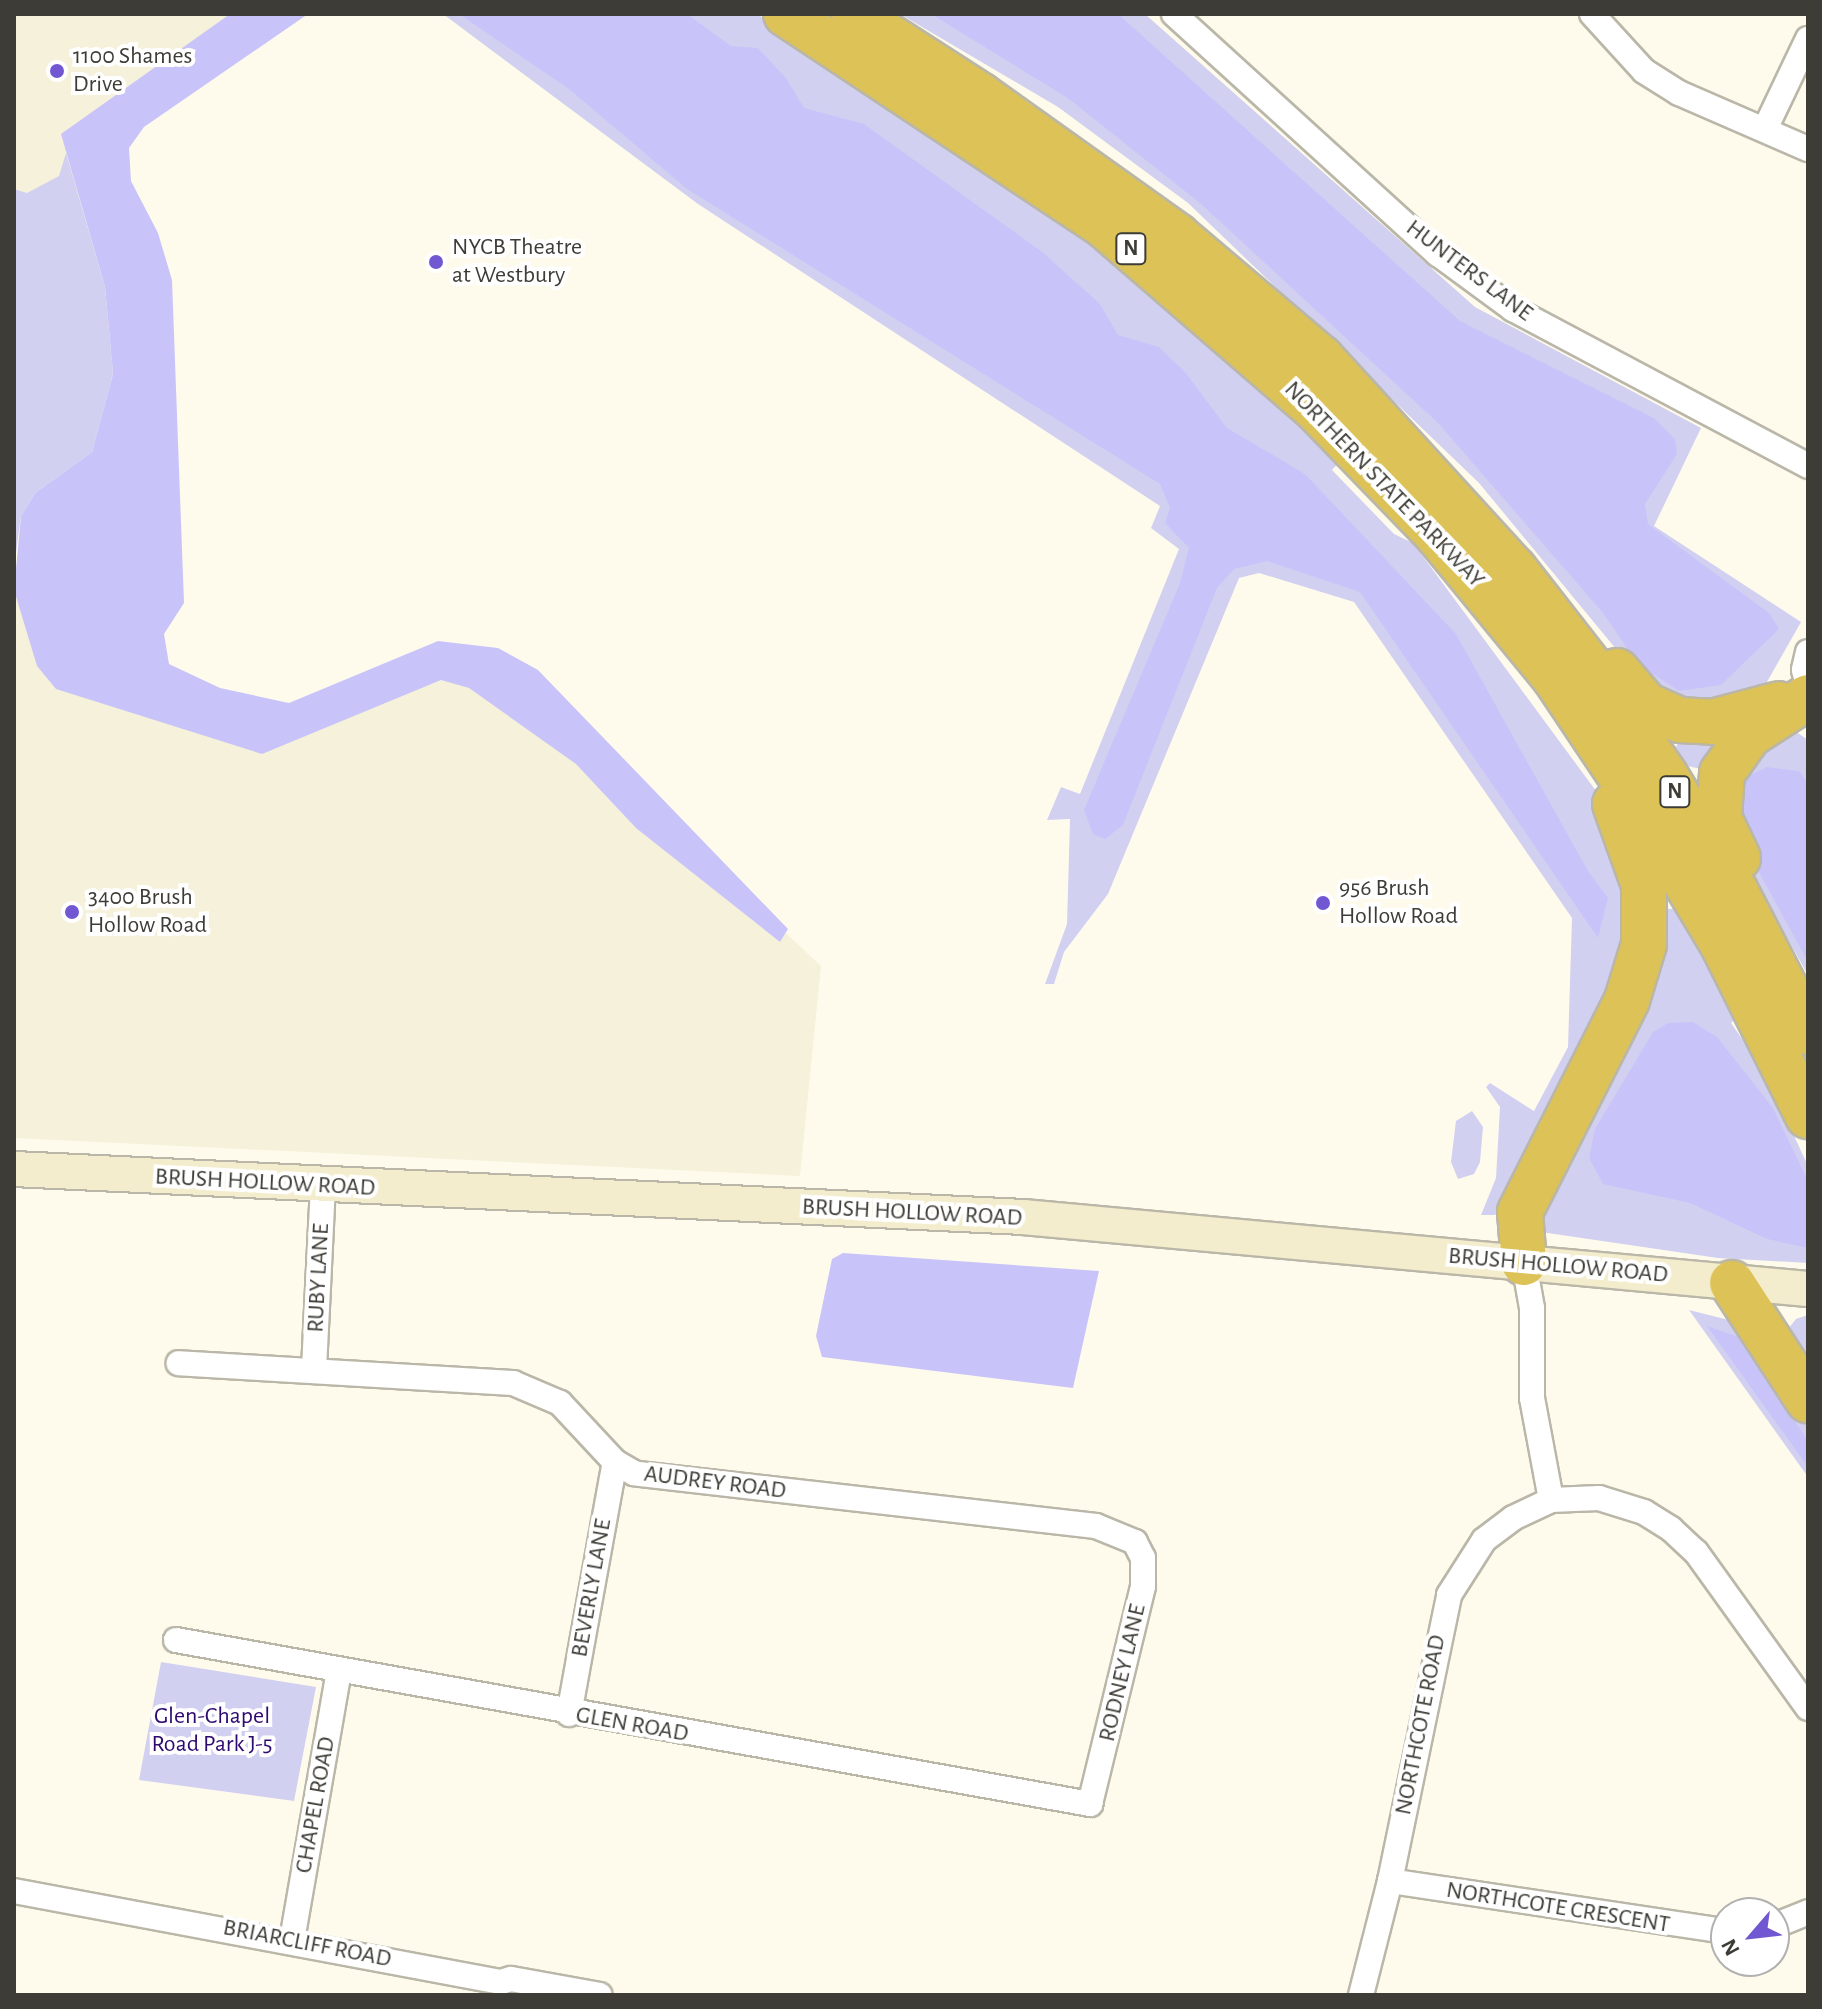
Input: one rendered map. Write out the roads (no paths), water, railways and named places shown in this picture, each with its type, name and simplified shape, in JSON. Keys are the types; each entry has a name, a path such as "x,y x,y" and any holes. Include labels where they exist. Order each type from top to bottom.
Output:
{"highway":[{"name":"NORTHERN STATE PARKWAY","path":"786,14 1106,227 1245,344 1436,533 1555,678 1693,892 1808,1116"},
{"name":"NORTHERN STATE PARKWAY","path":"854,14 981,96 1177,236 1312,348 1514,569 1665,775 1747,912 1808,1032"},
{"path":"1514,569 1602,651 1634,694 1663,714 1712,722 1808,696"},
{"path":"1524,1263 1520,1212 1627,1000 1646,925 1644,885 1633,843 1555,678"},
{"path":"1808,696 1738,745 1722,773 1717,804 1808,1032"},
{"path":"1732,1283 1808,1400"}],"main road":[{"name":"BRUSH HOLLOW ROAD","path":"14,1169 323,1187 1023,1217 1808,1289"}],"street":[{"name":"HUNTERS LANE","path":"1174,14 1438,254 1513,309 1808,466"},
{"path":"1592,14 1644,71 1679,93 1808,149"},
{"path":"1765,129 1808,39"},
{"path":"1808,652 1804,670 1808,685"},
{"name":"RUBY LANE","path":"314,1369 323,1187"},
{"path":"1524,1263 1532,1308 1532,1398 1551,1500 1599,1498 1644,1512 1671,1529 1696,1552 1808,1708"},
{"name":"AUDREY ROAD","path":"179,1363 513,1383 560,1403 615,1462 657,1478 1096,1526 1135,1542"},
{"name":"BEVERLY LANE","path":"569,1714 615,1462"},
{"name":"NORTHCOTE ROAD","path":"1361,1995 1390,1881 1449,1595 1484,1540 1513,1518 1551,1500"},
{"name":"RODNEY LANE","path":"1090,1804 1143,1586 1143,1558 1135,1542"},
{"name":"GLEN ROAD","path":"176,1640 569,1714 1090,1804"},
{"name":"CHAPEL ROAD","path":"292,1940 339,1670"},
{"name":"NORTHCOTE CRESCENT","path":"1390,1881 1710,1929"},
{"name":"BRIARCLIFF ROAD","path":"14,1891 292,1940 501,1982 510,1987 600,1995"}],"place":[{"name":"1100 Shames Drive","path":"57,71"},
{"name":"NYCB Theatre at Westbury","path":"436,262"},
{"name":"956 Brush Hollow Road","path":"1323,903"},
{"name":"3400 Brush Hollow Road","path":"72,912"}],"park label":[{"name":"Glen-Chapel Road Park J-5","path":"212,1731"}]}
